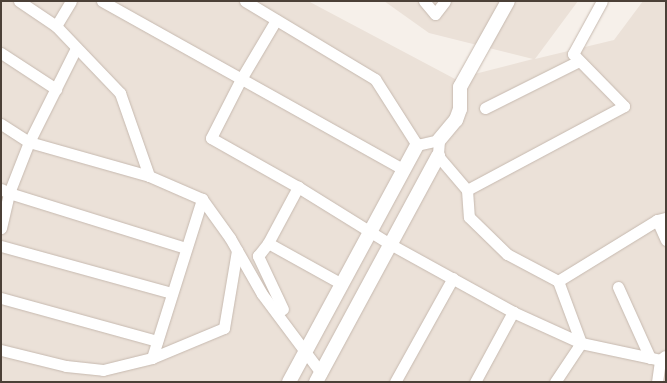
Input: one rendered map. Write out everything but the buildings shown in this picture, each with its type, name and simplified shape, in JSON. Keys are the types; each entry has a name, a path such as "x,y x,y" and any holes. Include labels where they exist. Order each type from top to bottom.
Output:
{"street":[{"path":"18,1 56,26 120,93 149,176"},
{"path":"56,26 71,1"},
{"path":"102,1 404,170"},
{"path":"245,1 375,79 417,145"},
{"path":"424,1 436,14 445,1"},
{"path":"318,377 438,156 439,140 456,120 460,109 460,87 508,1"},
{"path":"467,190 624,106 573,54 602,1"},
{"path":"276,20 241,79 210,138 298,187 390,244 513,312 581,343 659,358"},
{"path":"1,228 5,191 76,48"},
{"path":"1,54 56,89"},
{"path":"485,108 579,61"},
{"path":"1,124 29,142 149,176 202,199 237,250 262,294 305,353 318,377"},
{"path":"289,382 417,145 439,140"},
{"path":"438,156 467,190 469,217 507,254 558,281 581,343"},
{"path":"284,309 258,256 268,243 298,187"},
{"path":"5,191 186,248"},
{"path":"152,358 202,199"},
{"path":"558,281 662,219 666,240"},
{"path":"268,243 342,284"},
{"path":"1,246 172,293"},
{"path":"1,350 66,366 103,370 152,358 224,328 237,250"},
{"path":"395,382 452,278"},
{"path":"618,287 659,358 657,382"},
{"path":"1,298 157,341"},
{"path":"475,382 513,312"},
{"path":"554,382 581,343"}],"shaded area":[{"path":"1,1 308,1 455,79 533,59 429,33 384,1 578,1 535,59 614,40 643,1 666,1 666,382 1,382"}]}
